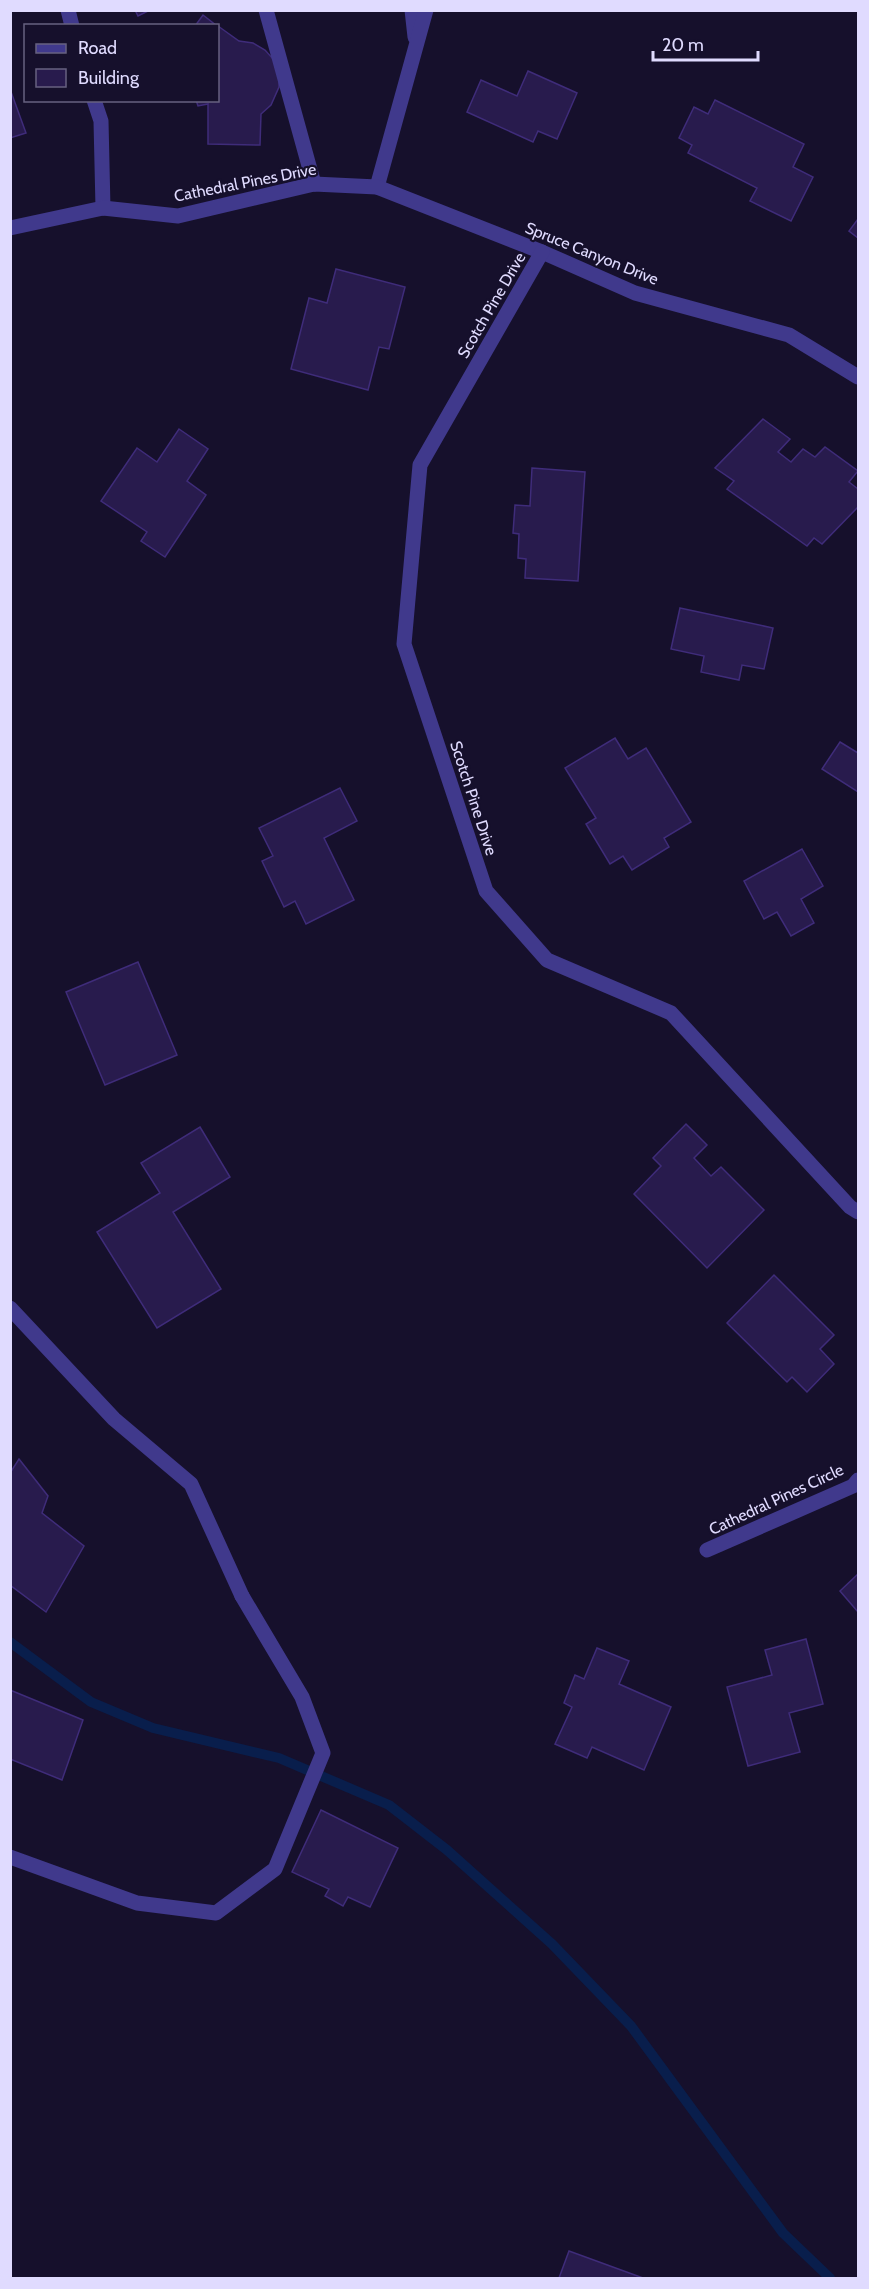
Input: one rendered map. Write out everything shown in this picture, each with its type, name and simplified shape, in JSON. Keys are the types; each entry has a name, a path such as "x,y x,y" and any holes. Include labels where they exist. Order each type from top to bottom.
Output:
{"street":[{"path":"266,10 314,184"},
{"path":"412,10 416,48"},
{"path":"378,187 426,10"},
{"path":"95,102 101,122 103,208"},
{"name":"Cathedral Pines Drive","path":"10,228 103,208 178,216 314,184 378,187"},
{"name":"Spruce Canyon Drive","path":"378,187 542,252 635,293 789,335 858,377"},
{"name":"Scotch Pine Drive","path":"542,252 420,465 404,644 486,891 547,960 671,1013 850,1207 858,1212"},
{"path":"10,1308 114,1419 191,1484 242,1596 302,1697 323,1753 275,1869 216,1913 136,1903 10,1857"},
{"name":"Cathedral Pines Circle","path":"707,1550 853,1486 858,1480"}],"building":[{"path":"135,10 150,10 138,16"},
{"path":"203,15 214,24 196,24"},
{"path":"219,27 239,41 253,43 265,50 274,60 279,87 271,105 261,114 260,145 208,144 208,104 198,106 197,102 219,102"},
{"path":"528,71 577,93 557,139 538,131 533,142 467,112 481,80 517,96"},
{"path":"10,89 26,133 10,138"},
{"path":"715,100 804,144 793,167 813,177 791,221 750,201 757,188 688,153 692,145 679,138 694,107 708,114"},
{"path":"858,219 858,238 849,231"},
{"path":"336,269 405,287 389,349 379,347 368,390 291,369 309,298 327,303"},
{"path":"763,419 790,439 778,452 791,462 803,449 815,457 825,447 858,471 849,482 858,489 858,507 822,544 814,538 807,546 727,489 734,481 715,468"},
{"path":"179,429 208,449 187,481 206,495 165,557 141,541 147,532 101,501 137,448 157,462"},
{"path":"532,468 585,472 578,581 525,578 526,559 518,558 519,534 513,533 515,505 530,506"},
{"path":"680,608 773,628 764,669 742,665 739,680 701,672 704,656 671,649"},
{"path":"615,738 628,759 646,748 691,822 664,838 669,847 632,870 623,856 610,864 586,824 596,818 565,768"},
{"path":"840,742 858,753 858,792 822,769"},
{"path":"340,788 357,821 324,838 354,900 306,924 295,901 284,907 262,861 273,856 259,828"},
{"path":"802,849 823,886 801,899 814,923 791,936 777,912 764,919 744,881"},
{"path":"138,962 177,1055 105,1085 66,992"},
{"path":"686,1124 707,1145 694,1158 711,1176 721,1167 764,1210 707,1268 634,1194 661,1166 653,1158"},
{"path":"200,1127 230,1177 173,1212 221,1289 157,1328 97,1232 160,1193 141,1163"},
{"path":"774,1275 834,1335 820,1349 834,1364 807,1392 792,1377 787,1382 727,1323"},
{"path":"19,1459 48,1496 42,1513 84,1546 46,1612 10,1585 10,1473"},
{"path":"858,1574 858,1612 840,1591"},
{"path":"806,1639 823,1704 789,1713 800,1752 748,1766 727,1687 772,1675 765,1650"},
{"path":"597,1648 629,1661 619,1684 671,1707 644,1770 592,1747 587,1758 555,1744 572,1707 564,1703 575,1675 584,1679"},
{"path":"10,1690 83,1720 62,1780 10,1759"},
{"path":"321,1810 398,1848 370,1907 348,1897 343,1906 325,1896 329,1889 292,1872"},
{"path":"569,2251 643,2278 559,2278"}],"waterway":[{"path":"10,1642 91,1702 153,1728 279,1758 389,1805 447,1850 552,1944 631,2026 783,2233 830,2278"}]}
